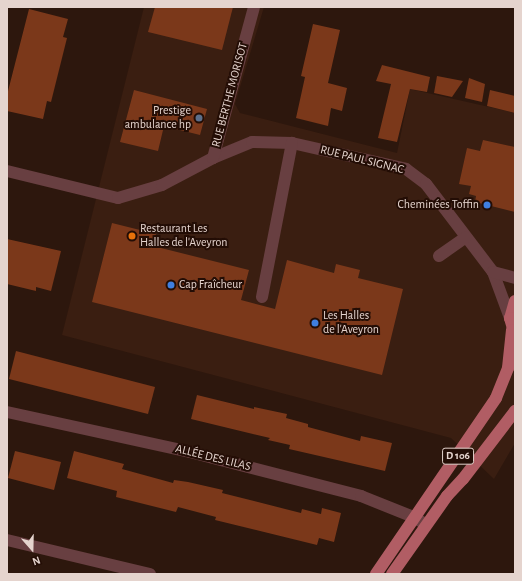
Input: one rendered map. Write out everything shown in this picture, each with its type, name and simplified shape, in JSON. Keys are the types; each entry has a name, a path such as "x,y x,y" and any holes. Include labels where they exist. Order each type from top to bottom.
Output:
{"main road":[{"path":"512,327 515,301"},
{"name":"D 106","path":"376,574 416,518 499,393 508,368 512,327"},
{"name":"D 106","path":"392,574 426,525 515,411"}],"street":[{"name":"RUE BERTHE MORISOT","path":"7,171 118,198 162,185 213,158 254,7"},
{"name":"RUE PAUL SIGNAC","path":"213,158 252,142 292,143 406,170 426,184 465,238 493,272 512,327"},
{"path":"262,297 292,143"},
{"path":"439,256 465,238"},
{"path":"493,272 515,278"},
{"name":"ALLÉE DES LILAS","path":"7,412 190,452 361,496 416,518 426,525"},
{"path":"7,540 150,574"}],"shaded area":[{"path":"144,7 264,7 235,104 240,113 397,153 410,89 515,113 515,443 494,479 451,438 62,335"}],"building":[{"path":"155,7 233,7 222,50 148,32"},
{"path":"29,9 68,19 63,37 67,38 51,102 47,101 43,119 7,111 7,95"},
{"path":"313,24 340,30 328,83 347,88 342,111 331,108 328,126 296,118 305,77 301,76"},
{"path":"382,65 430,77 427,92 410,89 397,142 378,138 391,84 376,81"},
{"path":"437,76 463,81 452,97 434,93"},
{"path":"469,78 485,84 482,102 465,98"},
{"path":"134,90 207,109 200,135 164,126 158,151 120,142"},
{"path":"490,90 515,96 515,113 487,106"},
{"path":"483,140 515,147 515,212 475,202 476,196 469,194 471,186 459,184 467,148 480,151"},
{"path":"112,223 156,234 153,246 249,270 241,300 275,309 287,260 334,273 336,264 360,270 358,278 403,289 382,375 92,302"},
{"path":"7,239 61,251 51,291 36,287 36,291 7,284"},
{"path":"16,351 155,387 148,414 9,379"},
{"path":"197,395 254,409 254,407 287,414 286,418 308,424 308,427 360,441 361,436 392,443 385,471 289,449 290,445 268,440 270,438 191,419"},
{"path":"15,451 61,462 54,490 8,478"},
{"path":"74,451 124,464 122,469 173,483 174,480 223,490 222,493 301,513 302,509 321,514 322,508 341,513 334,542 319,538 317,545 215,520 216,517 178,507 176,512 116,497 117,491 67,478"}],"place":[{"name":"Prestige ambulance hp","path":"199,118"},
{"name":"Cheminées Toffin","path":"487,205"},
{"name":"Restaurant Les Halles de l'Aveyron","path":"132,236"},
{"name":"Cap Fraîcheur","path":"171,285"},
{"name":"Les Halles de l'Aveyron","path":"315,323"}]}
